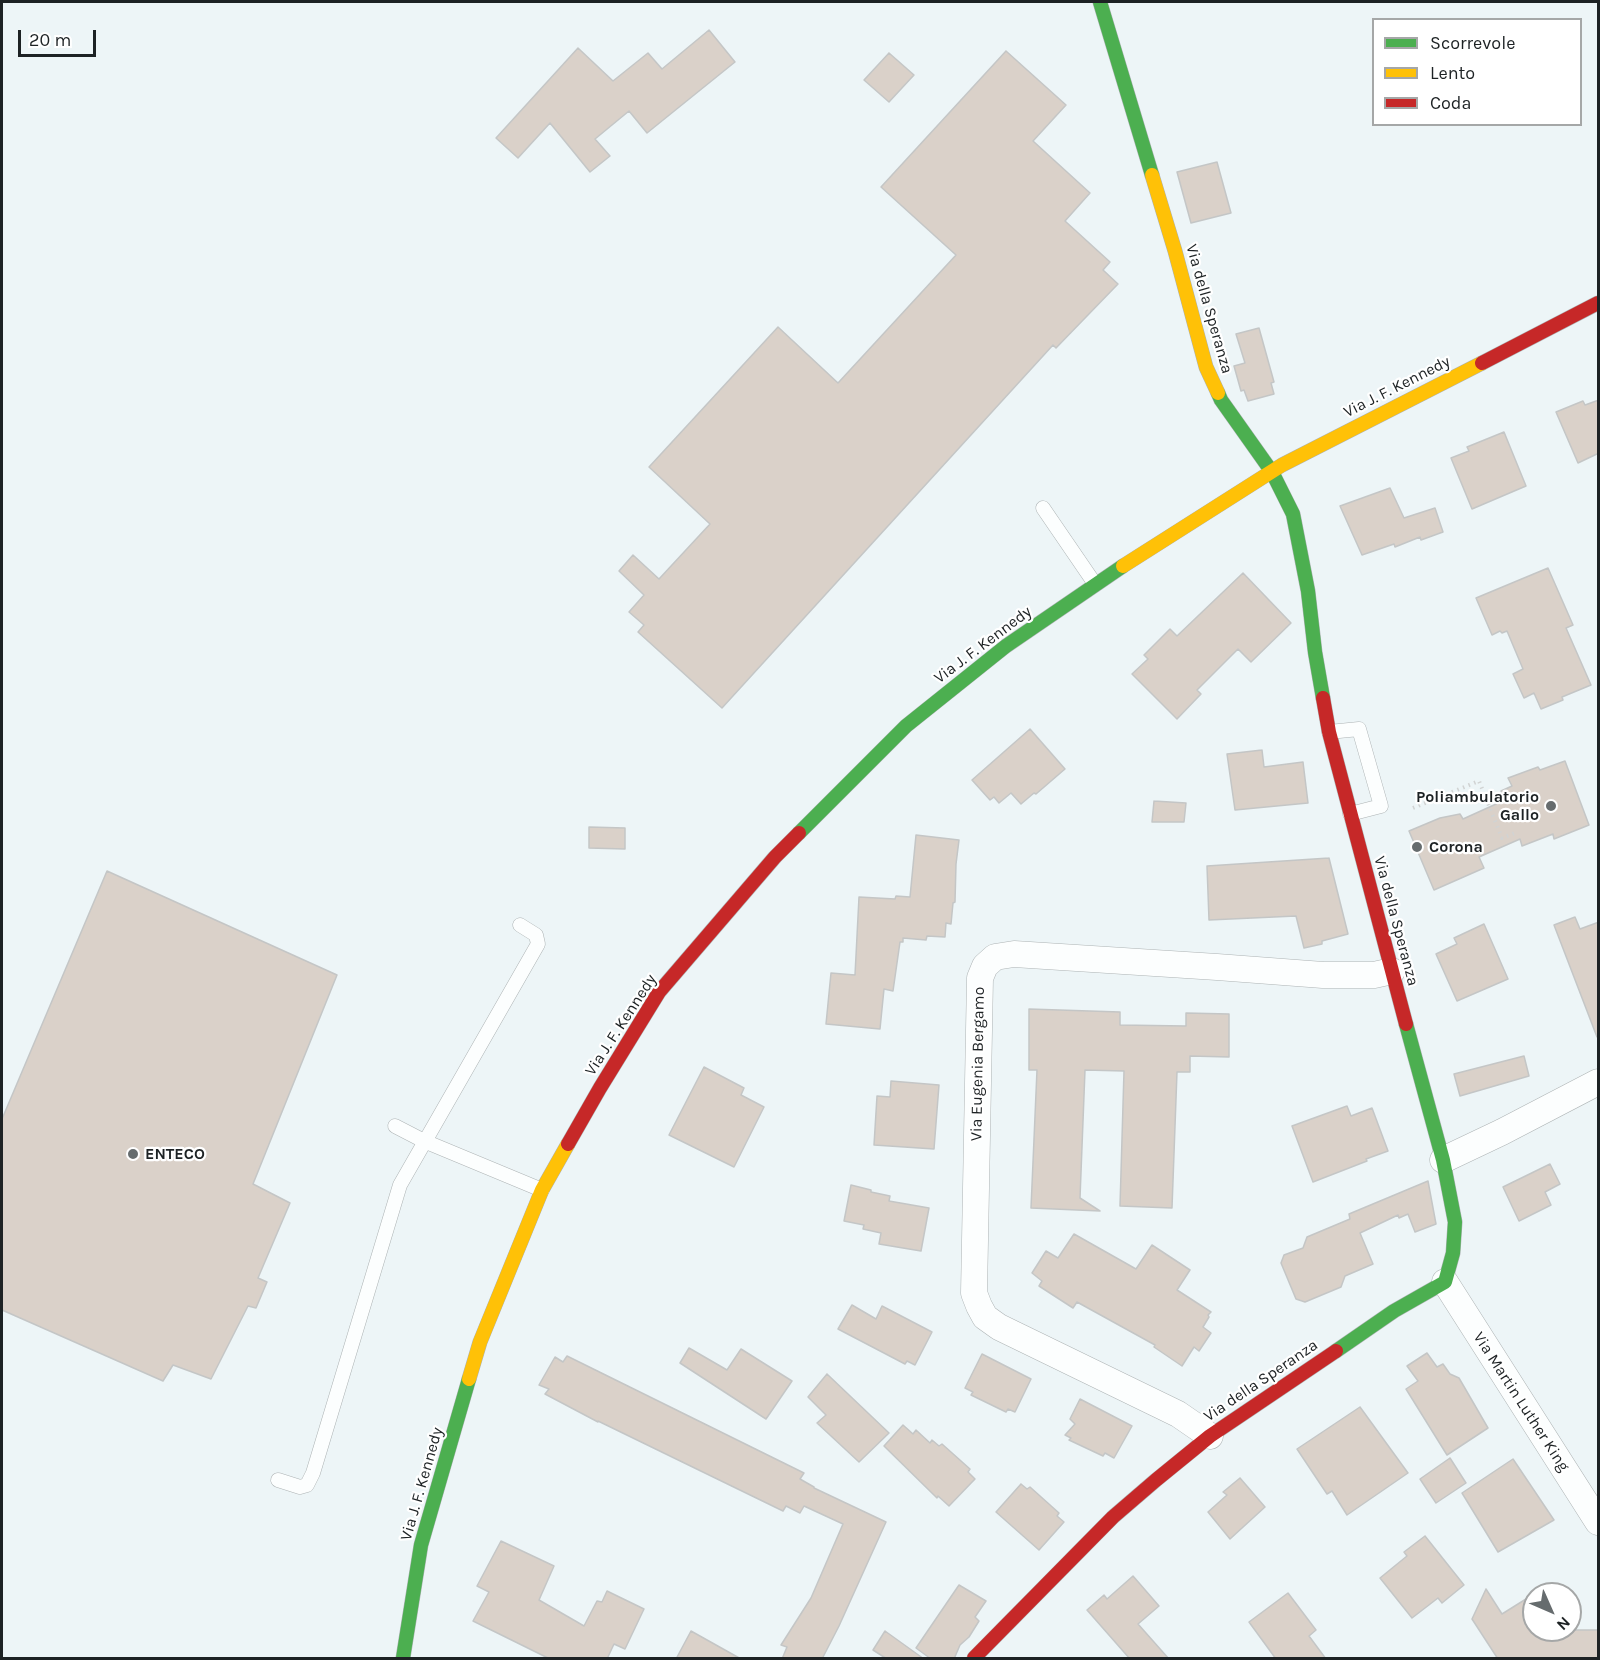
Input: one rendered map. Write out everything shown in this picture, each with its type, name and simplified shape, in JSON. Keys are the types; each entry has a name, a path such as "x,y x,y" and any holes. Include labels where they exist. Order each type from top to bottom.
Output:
{"street":[{"name":"Via della Speranza","path":"974,1659 1113,1517 1210,1436 1394,1311 1445,1282 1453,1253 1455,1222 1443,1160 1329,732 1315,652 1308,591 1293,514 1272,472 1221,400 1206,366 1171,239 1100,2"},
{"name":"Via J. F. Kennedy","path":"403,1659 421,1545 480,1342 542,1190 600,1088 659,992 775,856 906,726 1006,646 1095,584 1282,465 1599,303"},
{"name":"Via Eugenia Bergamo","path":"1210,1436 1178,1414 999,1327 985,1317 979,1306 974,1293 980,978 985,966 995,957 1014,954 1323,975 1374,975 1392,971"},
{"path":"1443,1160 1599,1082"},
{"name":"Via Martin Luther King","path":"1445,1282 1599,1521"}],"lane":[{"path":"1043,508 1095,584"},
{"path":"1329,732 1359,729 1381,806 1350,814"},
{"path":"278,1480 300,1487 307,1485 313,1473 400,1185 538,945 536,935 520,925"},
{"path":"395,1126 424,1141 542,1190"}],"path":[{"path":"1413,808 1479,781 1502,838 1515,833"}],"building":[{"path":"709,30 735,62 647,133 629,111 595,139 610,156 590,172 550,123 518,158 496,138 578,48 613,81 648,53 662,69"},
{"path":"1006,51 1066,105 1033,141 1090,193 1065,221 1110,262 1103,270 1118,284 1056,348 1053,345 722,708 638,632 644,625 629,612 644,595 619,571 633,555 659,579 710,524 649,467 778,327 838,383 956,255 881,187"},
{"path":"889,53 914,75 889,102 864,80"},
{"path":"1217,162 1231,213 1191,223 1177,172"},
{"path":"1259,328 1274,382 1271,383 1274,394 1248,401 1244,390 1241,391 1234,366 1245,363 1236,334"},
{"path":"1599,400 1599,453 1578,463 1556,412 1583,401 1585,405"},
{"path":"1504,432 1526,486 1472,509 1451,458 1469,451 1467,447"},
{"path":"1390,488 1404,518 1435,508 1443,532 1421,540 1420,537 1395,547 1394,544 1362,555 1340,506"},
{"path":"1548,568 1573,625 1566,628 1591,685 1541,709 1534,693 1524,698 1513,674 1523,669 1507,631 1502,633 1500,631 1492,635 1476,598"},
{"path":"1243,573 1291,623 1251,662 1238,649 1197,690 1201,694 1177,719 1132,674 1148,659 1144,655 1170,629 1177,636"},
{"path":"1030,729 1065,769 1021,804 1011,793 999,803 994,797 990,800 972,780"},
{"path":"1262,750 1264,767 1303,762 1308,803 1235,810 1227,754"},
{"path":"1565,761 1589,825 1554,839 1553,834 1522,846 1520,839 1479,857 1484,868 1434,890 1409,831 1440,818 1460,814 1463,819 1505,800 1501,791 1512,786 1508,778 1538,767 1540,770"},
{"path":"1154,801 1186,803 1184,822 1152,822"},
{"path":"589,827 625,828 625,849 589,848"},
{"path":"916,835 959,840 955,902 951,924 946,923 945,937 927,936 926,940 903,938 903,942 900,942 893,991 884,989 880,1029 826,1024 831,973 855,975 859,897 895,899 896,896 910,897"},
{"path":"1329,858 1348,934 1304,948 1296,916 1209,920 1207,866"},
{"name":"ENTECO","path":"107,871 337,975 253,1184 290,1203 258,1278 267,1282 256,1308 248,1306 211,1379 173,1365 163,1381 2,1310 2,1119"},
{"path":"1575,917 1580,929 1599,922 1599,1037 1597,1037 1554,925"},
{"path":"1484,924 1508,979 1457,1001 1436,954 1457,944 1454,938"},
{"path":"1029,1009 1120,1012 1120,1025 1186,1026 1186,1013 1229,1014 1229,1057 1190,1056 1190,1072 1177,1072 1172,1208 1120,1206 1124,1071 1085,1070 1080,1198 1100,1211 1031,1208 1037,1070 1029,1070"},
{"path":"1524,1056 1529,1076 1460,1096 1454,1074"},
{"path":"704,1067 744,1088 741,1095 764,1107 734,1167 669,1135"},
{"path":"891,1081 939,1085 934,1149 874,1145 877,1096 890,1097"},
{"path":"1347,1106 1351,1116 1372,1108 1388,1151 1313,1182 1292,1126"},
{"path":"1550,1164 1560,1184 1545,1192 1551,1205 1519,1221 1503,1187"},
{"path":"1428,1181 1436,1224 1415,1232 1408,1214 1399,1218 1398,1215 1360,1233 1373,1264 1345,1276 1341,1287 1305,1302 1296,1299 1281,1263 1284,1255 1303,1248 1307,1237 1350,1219 1349,1214"},
{"path":"851,1185 890,1196 889,1201 929,1208 921,1251 879,1244 881,1233 863,1229 864,1225 844,1221"},
{"path":"1074,1234 1136,1269 1152,1245 1190,1270 1177,1290 1211,1312 1203,1327 1211,1333 1199,1351 1194,1347 1182,1366 1154,1347 1155,1345 1077,1302 1073,1308 1039,1286 1042,1281 1032,1273 1046,1251 1058,1258"},
{"path":"852,1305 876,1319 882,1306 932,1332 915,1365 907,1361 905,1364 838,1329"},
{"path":"689,1348 727,1370 741,1349 792,1381 766,1419 680,1363"},
{"path":"1427,1353 1437,1367 1443,1364 1450,1374 1459,1378 1488,1428 1447,1455 1406,1389 1418,1381 1407,1366"},
{"path":"982,1354 1031,1379 1015,1412 1008,1409 1006,1412 971,1395 973,1392 965,1388"},
{"path":"567,1356 804,1473 800,1479 814,1488 886,1522 822,1659 782,1659 787,1647 781,1645 811,1598 843,1524 804,1506 800,1513 786,1506 783,1511 545,1394 549,1389 539,1385 555,1357 563,1362"},
{"path":"827,1374 889,1433 859,1462 817,1423 826,1415 808,1397"},
{"path":"1080,1399 1132,1426 1114,1458 1105,1453 1103,1456 1069,1440 1071,1438 1065,1435 1075,1424 1070,1419"},
{"path":"1360,1407 1408,1473 1347,1515 1332,1491 1327,1494 1297,1449"},
{"path":"903,1425 913,1434 916,1430 930,1443 932,1440 939,1446 942,1444 970,1469 968,1472 975,1479 949,1506 938,1496 937,1498 884,1446"},
{"path":"1450,1458 1466,1483 1436,1503 1420,1479"},
{"path":"1513,1459 1554,1520 1498,1552 1462,1493"},
{"path":"1240,1478 1265,1507 1230,1539 1208,1512 1227,1495 1223,1492"},
{"path":"1021,1484 1027,1489 1030,1487 1059,1513 1057,1516 1064,1522 1039,1550 996,1512"},
{"path":"1425,1536 1464,1585 1442,1603 1438,1598 1412,1618 1380,1578 1407,1556 1404,1552"},
{"path":"501,1541 554,1566 539,1600 584,1626 597,1601 602,1602 607,1591 644,1609 625,1649 614,1644 607,1659 550,1659 473,1621 489,1592 477,1586"},
{"path":"1133,1576 1159,1606 1138,1624 1169,1659 1130,1659 1087,1610 1104,1595 1107,1599"},
{"path":"959,1585 986,1601 975,1617 979,1621 969,1637 960,1645 954,1659 931,1659 916,1648"},
{"path":"1486,1589 1502,1614 1522,1602 1522,1642 1582,1642 1582,1630 1599,1630 1599,1659 1498,1659 1472,1619"},
{"path":"1288,1593 1316,1630 1309,1636 1326,1659 1276,1659 1249,1622"},
{"path":"691,1631 741,1659 676,1659"},
{"path":"885,1631 924,1659 887,1659 873,1650"}],"traffic: fast":[{"path":"1100,2 1152,175"},
{"path":"1218,393 1272,472 1293,514 1308,591 1323,698"},
{"path":"799,833 906,726 1006,646 1123,566"},
{"path":"1336,1351 1394,1311 1445,1282 1453,1253 1455,1222 1443,1160 1406,1024"},
{"path":"403,1658 421,1545 469,1379"}],"traffic: slow":[{"path":"1152,175 1206,367 1218,393"},
{"path":"1123,566 1282,465 1482,363"},
{"path":"469,1379 480,1342 542,1190 568,1144"}],"traffic: jam":[{"path":"1482,363 1598,303"},
{"path":"1323,698 1329,732 1406,1024"},
{"path":"568,1144 659,992 775,857 799,833"},
{"path":"974,1658 1113,1517 1156,1480 1210,1436 1336,1351"}],"place":[{"name":"Poliambulatorio Gallo","path":"1551,806"},
{"name":"Corona","path":"1417,847"},
{"name":"ENTECO","path":"133,1154"}]}
